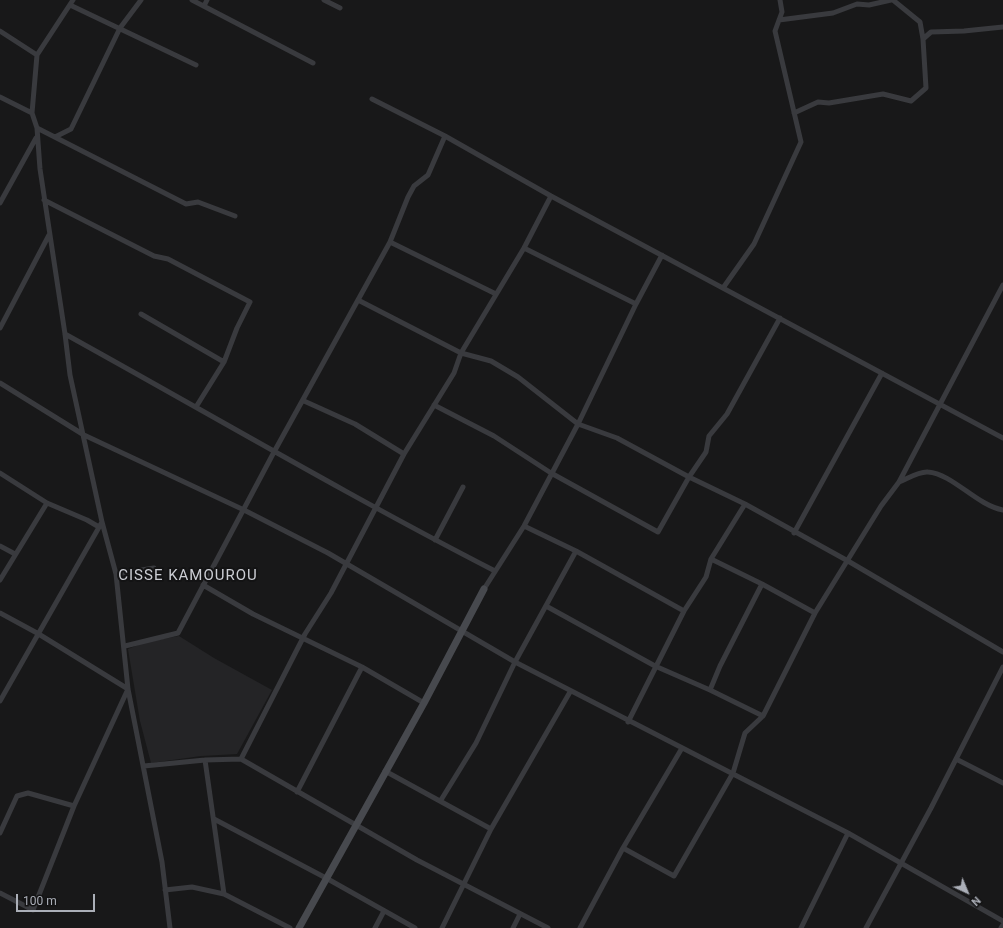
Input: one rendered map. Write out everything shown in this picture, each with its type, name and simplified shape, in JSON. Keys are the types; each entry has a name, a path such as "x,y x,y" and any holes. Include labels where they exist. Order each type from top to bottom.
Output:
{"street":[{"path":"55,137 71,129 120,28 141,0"},
{"path":"192,0 313,63"},
{"path":"204,6 207,0"},
{"path":"324,0 340,8"},
{"path":"723,288 754,244 793,163 801,142 775,31 782,12 780,0"},
{"path":"779,20 833,13 857,4 869,6 892,0 920,22 923,39 926,88 910,101 883,94 830,103 818,102 794,113"},
{"path":"170,928 144,766 128,689 125,646 116,574 102,522 70,375 44,200 36,138 37,128 32,113 37,55 71,2 196,65"},
{"path":"923,39 931,32 964,31 1003,27"},
{"path":"0,31 37,55"},
{"path":"0,97 32,113"},
{"path":"372,99 445,136 551,196 1003,438"},
{"path":"37,128 186,204 198,202 235,216"},
{"path":"125,646 178,633 274,452 304,401 390,242 408,197 414,186 428,175 445,136"},
{"path":"0,203 2,196 36,138"},
{"path":"241,759 303,639 331,593 374,507 404,454 454,373 461,353 524,248 551,196"},
{"path":"44,200 154,256 168,259 250,302 224,362 196,407"},
{"path":"0,328 49,235"},
{"path":"390,242 496,294"},
{"path":"524,248 636,304"},
{"path":"299,928 424,703 484,589 524,526 578,424 636,304 662,255"},
{"path":"623,848 674,876 733,773 745,733 763,716 815,613 881,506 899,482 1003,285"},
{"path":"358,300 461,353 491,361 518,376 578,424 617,438 688,477 744,504 794,533 848,561 1003,652"},
{"path":"141,314 224,362"},
{"path":"434,405 494,436 551,473 658,532 688,477 706,452 709,436 727,414 780,318"},
{"path":"65,334 274,452 495,571"},
{"path":"794,533 882,373"},
{"path":"0,383 84,435 244,510 346,563 515,662 628,722 733,773 848,833 1003,922"},
{"path":"304,401 355,424 404,454"},
{"path":"899,482 929,472 950,480 988,506 1003,510"},
{"path":"0,473 47,503 87,520 99,527"},
{"path":"435,540 463,487"},
{"path":"0,580 47,503"},
{"path":"628,722 684,611 706,577 711,559 744,504"},
{"path":"0,701 37,633 102,522"},
{"path":"524,526 576,551 684,611"},
{"path":"0,546 15,554"},
{"path":"441,800 476,743 515,662 576,551"},
{"path":"711,559 762,584 815,613"},
{"path":"116,574 154,568"},
{"path":"710,690 720,666 762,584"},
{"path":"203,585 303,639 362,667 424,703"},
{"path":"546,606 655,666 710,690 763,716"},
{"path":"0,613 37,633 128,689"},
{"path":"297,792 362,667"},
{"path":"866,928 1003,667"},
{"path":"0,893 33,910 74,806 128,689"},
{"path":"442,928 491,829 570,692"},
{"path":"580,928 623,848 682,748"},
{"path":"144,766 205,760 241,759 417,860 548,928"},
{"path":"956,759 1003,783"},
{"path":"205,760 224,894"},
{"path":"385,771 441,800 491,829"},
{"path":"0,833 17,796 28,793 74,806"},
{"path":"214,819 326,878 415,928"},
{"path":"801,928 848,833"},
{"path":"165,890 192,887 224,894 290,928"},
{"path":"375,928 384,911"},
{"path":"512,928 520,914"}],"shaded area":[{"path":"179,636 214,658 272,690 237,754 201,756 151,763 140,721 128,649 146,642"}],"district":[{"name":"CISSE KAMOUROU","path":"188,576"}]}
